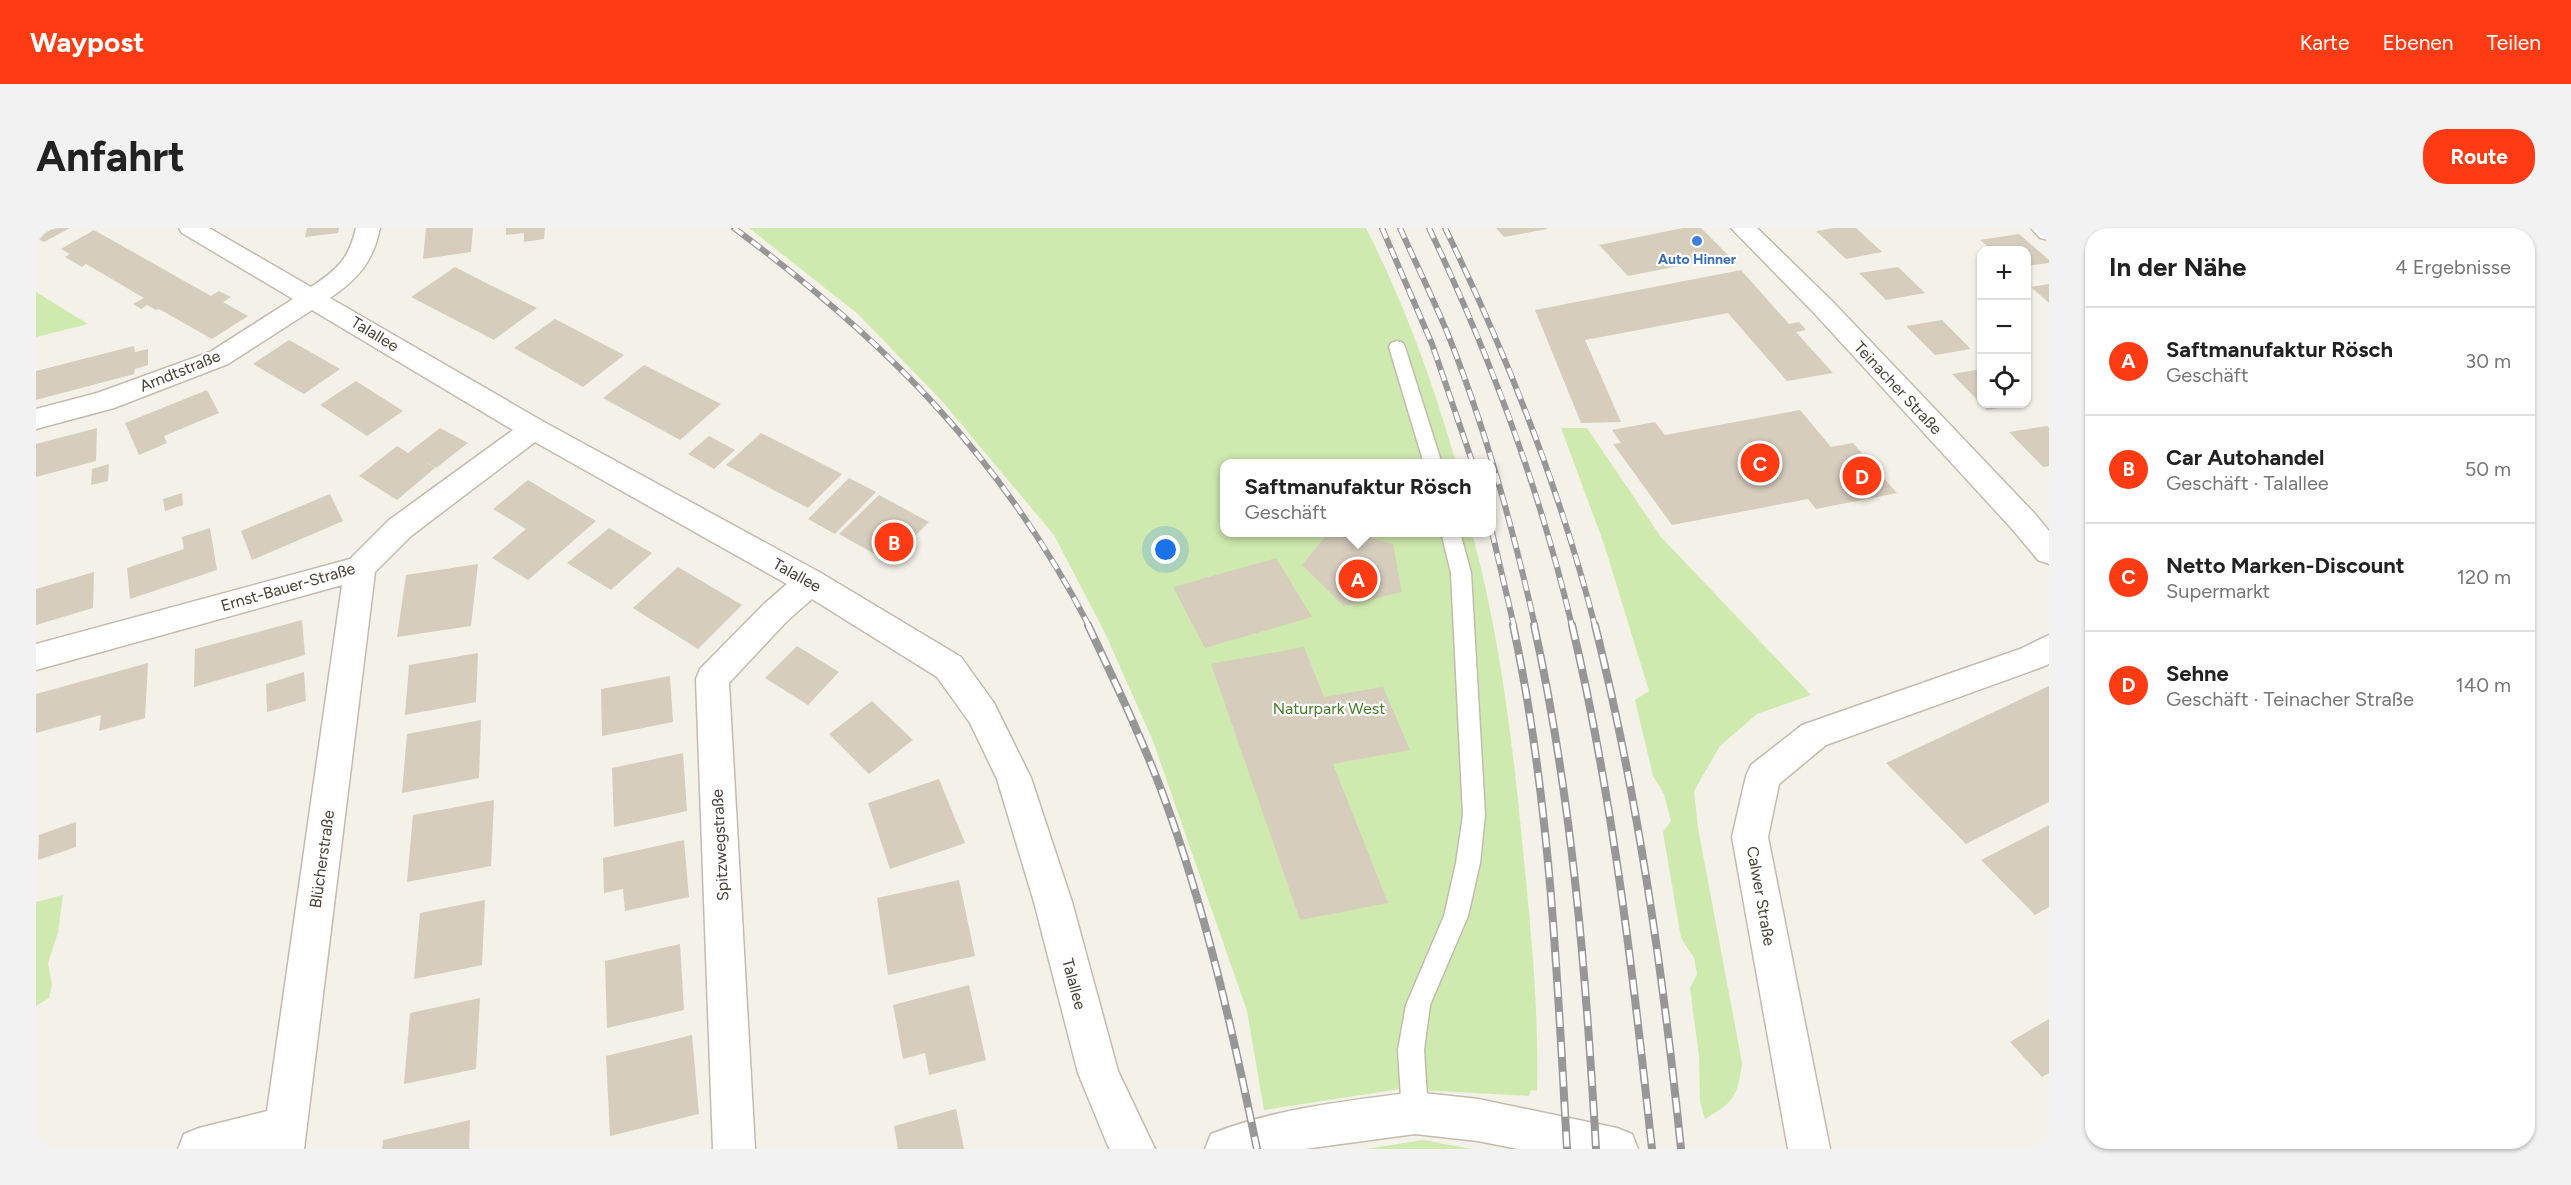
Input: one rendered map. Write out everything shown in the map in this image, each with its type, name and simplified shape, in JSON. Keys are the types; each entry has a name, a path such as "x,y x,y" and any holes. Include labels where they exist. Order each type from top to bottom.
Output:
{"street":[{"name":"Talallee","path":"190,228 312,297 534,429 810,582 949,667 982,713 1014,778 1053,902 1098,1073 1123,1131 1134,1149"},
{"name":"Arndtstraße","path":"36,419 104,401 219,358 340,279 363,251 368,228"},
{"name":"Teinacher Straße","path":"1743,228 1832,317 2024,522 2049,552"},
{"path":"2043,228 2049,233"},
{"name":"Ernst-Bauer-Straße","path":"36,657 360,568 400,528 534,429"},
{"name":"Blücherstraße","path":"285,1138 360,568"},
{"name":"Spitzwegstraße","path":"735,1149 712,679 776,613 810,582"},
{"name":"Calwer Straße","path":"1809,1149 1750,837 1763,776 1814,735 2031,658 2049,648"},
{"path":"1226,1149 1313,1126 1415,1113 1478,1120 1617,1149"},
{"path":"199,1149 285,1138"}],"lane":[{"path":"1397,347 1431,459"},
{"path":"1415,1113 1411,1050 1418,1005 1456,916 1468,863 1474,815 1461,573 1451,537"}],"green space":[{"name":"Naturpark West","path":"749,228 1366,228 1417,343 1455,459 1220,459 1220,537 1473,537 1498,650 1515,771 1534,971 1537,1091 1531,1090 1529,1096 1401,1089 1264,1110 1247,1011 1153,741 1105,633 1054,535 941,400 858,314"},
{"path":"36,292 88,324 36,337"},
{"path":"1561,428 1587,428 1661,537 1811,695 1757,714 1720,746 1694,791 1698,828 1742,1063 1736,1091 1728,1103 1705,1119 1700,1102 1699,1057 1690,988 1697,974 1694,958 1681,938 1663,832 1671,821 1664,794 1653,776 1635,700 1649,691 1604,544"},
{"path":"63,895 58,932 48,963 52,985 49,998 36,1006 36,902"},
{"path":"1423,1140 1472,1149 1366,1149"}],"building":[{"path":"36,228 70,228 44,242 36,238"},
{"path":"307,228 339,228 338,233 305,237"},
{"path":"426,228 473,228 471,252 423,259"},
{"path":"506,228 545,228 544,239 524,242 524,233 506,235"},
{"path":"1496,228 1547,228 1547,229 1504,237"},
{"path":"1683,228 1701,228 1729,256 1628,276 1599,245"},
{"path":"1856,228 1882,252 1846,259 1816,231"},
{"path":"94,230 211,296 219,291 231,297 223,302 248,316 212,339 159,309 156,310 147,305 141,309 133,304 144,298 86,264 82,267 65,257 70,254 61,249"},
{"path":"2019,234 2049,260 2049,263 2031,265 2031,246 1987,246 1980,240"},
{"path":"455,267 537,308 494,340 411,297"},
{"path":"1898,267 1925,293 1886,300 1859,273"},
{"path":"1741,270 1789,324 1799,322 1806,330 1796,332 1833,373 1787,381 1728,313 1585,340 1621,422 1581,423 1535,310"},
{"path":"2049,284 2049,303 2031,287"},
{"path":"555,319 624,355 583,387 514,348"},
{"path":"1942,320 1971,349 1935,355 1906,326"},
{"path":"289,340 340,369 304,394 253,364"},
{"path":"134,346 135,352 148,349 148,365 135,369 134,374 36,400 36,371"},
{"path":"644,365 721,404 680,440 603,398"},
{"path":"1977,370 1977,400 1952,374"},
{"path":"356,381 403,411 367,436 320,405"},
{"path":"207,390 219,413 164,436 167,443 139,455 125,423"},
{"path":"1800,410 1831,447 1853,443 1897,493 1816,509 1808,499 1672,525 1613,444 1621,443 1612,430 1655,422 1665,435"},
{"path":"2047,426 2049,428 2049,466 2043,467 2009,432"},
{"path":"97,428 96,461 36,477 36,444"},
{"path":"440,428 468,443 436,468 423,460 435,468 397,500 359,476 397,446 408,453"},
{"path":"761,433 842,474 808,508 726,465"},
{"path":"709,436 735,450 714,469 688,454"},
{"path":"109,464 108,481 91,485 92,469"},
{"path":"849,478 876,492 835,534 808,519"},
{"path":"528,480 596,521 528,580 492,558 526,529 493,509"},
{"path":"182,493 183,505 165,511 163,499"},
{"path":"330,494 343,521 252,560 241,531"},
{"path":"879,495 929,522 889,562 839,534"},
{"path":"210,528 217,570 130,599 127,568 184,549 182,537"},
{"path":"609,528 652,553 611,590 567,563"},
{"path":"1325,537 1367,537 1393,544 1402,592 1344,606 1302,565"},
{"path":"1276,558 1312,617 1205,648 1173,587"},
{"path":"478,564 471,626 397,637 406,575"},
{"path":"678,567 742,605 698,649 633,608"},
{"path":"94,572 93,608 36,625 36,589"},
{"path":"302,620 305,655 194,687 195,649"},
{"path":"797,646 839,672 808,705 765,678"},
{"path":"1304,647 1324,697 1383,687 1410,750 1333,764 1388,903 1300,920 1211,664"},
{"path":"478,653 476,702 405,715 409,665"},
{"path":"148,663 145,718 99,731 101,715 36,733 36,694"},
{"path":"304,672 306,701 267,712 266,684"},
{"path":"670,676 673,722 602,736 601,689"},
{"path":"2049,686 2049,802 1966,844 1886,763"},
{"path":"872,701 913,740 869,774 829,734"},
{"path":"481,720 479,778 402,793 407,734"},
{"path":"683,753 687,811 614,827 612,768"},
{"path":"939,779 965,843 890,869 868,803"},
{"path":"494,800 491,866 407,882 413,815"},
{"path":"76,822 76,847 38,860 39,835"},
{"path":"2049,825 2049,907 2035,915 1981,860"},
{"path":"684,840 689,897 625,911 623,889 604,893 603,858"},
{"path":"959,880 975,956 888,975 877,898"},
{"path":"485,900 482,965 414,979 420,913"},
{"path":"680,944 684,1010 607,1028 605,961"},
{"path":"969,985 986,1060 929,1075 925,1053 903,1059 893,1005"},
{"path":"480,998 476,1069 404,1084 410,1013"},
{"path":"2049,1019 2049,1073 2042,1077 2010,1042"},
{"path":"692,1035 699,1114 610,1136 606,1056"},
{"path":"956,1109 964,1149 898,1149 894,1126"},
{"path":"470,1120 469,1149 382,1149 383,1140"}],"railway":[{"path":"734,228 841,314 936,406 978,455 1018,508 1055,565 1089,626"},
{"path":"1382,228 1432,344 1471,459"},
{"path":"1400,228 1443,323 1492,459"},
{"path":"1429,228 1473,325 1529,473 1572,626"},
{"path":"1445,228 1490,325 1530,423 1565,523 1595,626"},
{"path":"1496,474 1535,626"},
{"path":"1493,537 1514,626"},
{"path":"1088,625 1145,749 1177,835 1216,968 1257,1149"},
{"path":"1513,625 1526,690 1544,820 1555,951 1567,1149"},
{"path":"1534,625 1558,755 1576,886 1596,1149"},
{"path":"1572,625 1610,820 1629,951 1652,1149"},
{"path":"1595,625 1624,755 1647,885 1666,1017 1681,1149"}],"place":[{"name":"Auto Hinner","path":"1697,241"},
{"name":"Netto Marken-Discount","path":"1760,463"},
{"name":"Sehne","path":"1862,476"},
{"name":"Car Autohandel","path":"894,542"},
{"name":"Saftmanufaktur Rösch","path":"1358,579"}]}
